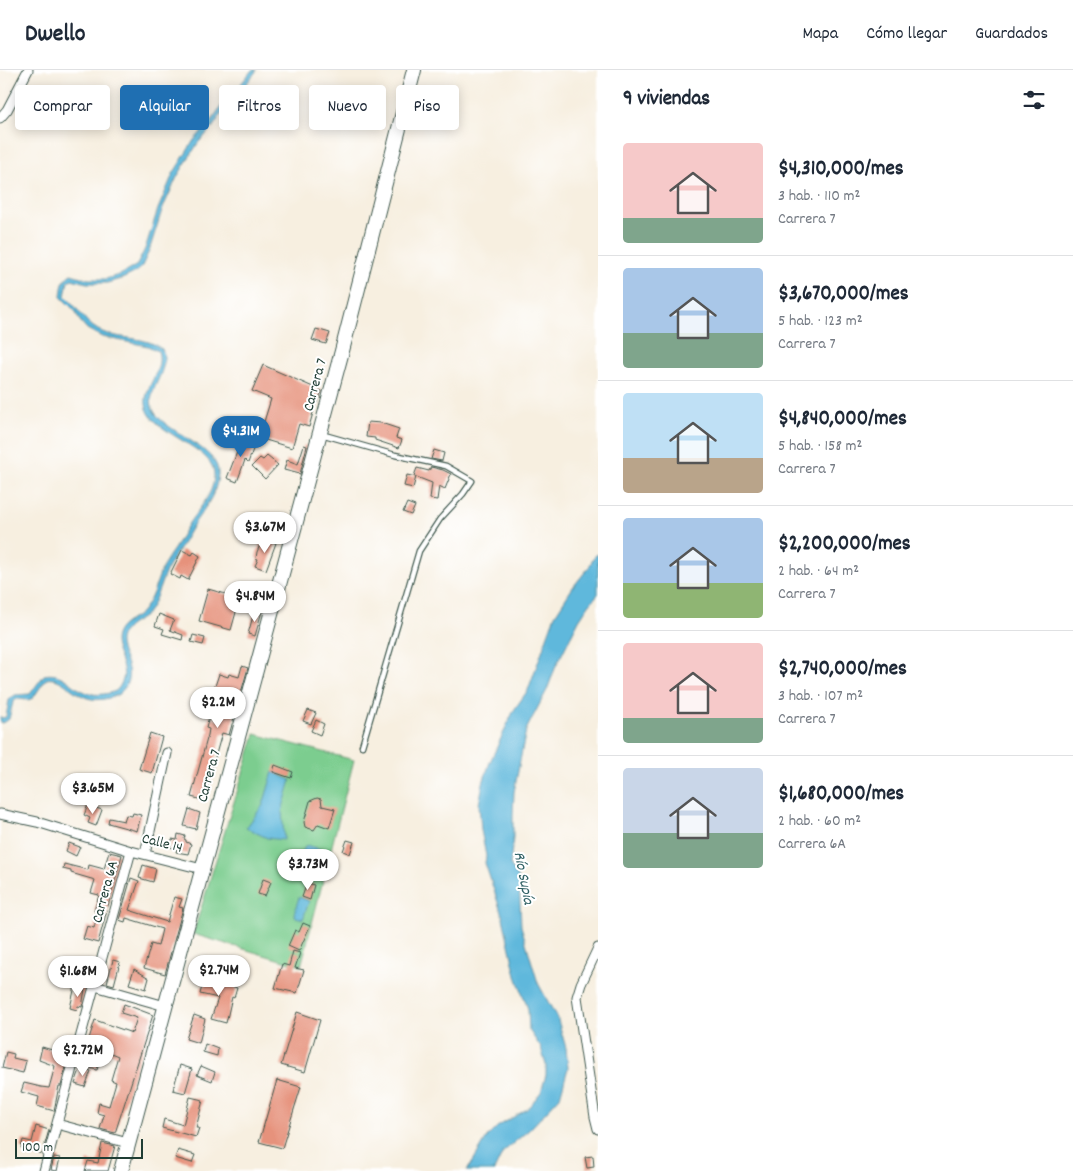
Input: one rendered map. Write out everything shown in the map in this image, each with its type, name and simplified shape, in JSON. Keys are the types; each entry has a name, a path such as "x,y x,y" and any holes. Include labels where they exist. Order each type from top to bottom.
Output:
{"main road":[{"name":"Carrera 7","path":"121,1171 319,434 414,70"}],"street":[{"path":"0,118 7,110 28,70"},
{"path":"145,854 167,753"},
{"name":"Calle 14","path":"0,814 37,822 131,851 202,869"},
{"name":"Carrera 6A","path":"44,1171 131,851"},
{"path":"598,948 577,997 598,1129"},
{"path":"95,986 165,1006"},
{"path":"57,1124 128,1143"}],"lane":[{"path":"319,434 394,455 446,466 472,480 463,494 440,519 419,551 362,746"}],"green space":[{"path":"255,734 354,760 301,966 193,934"}],"water":[{"path":"252,70 257,70 246,85 241,84"},
{"path":"219,109 219,118 212,128 198,143 177,177 162,210 149,251 141,268 124,278 107,283 87,283 72,279 68,281 65,296 88,322 98,330 112,335 149,342 162,349 163,366 152,398 155,413 211,457 216,465 218,474 215,489 209,502 170,563 149,611 129,626 121,636 121,649 128,669 128,677 126,685 121,692 115,696 91,699 82,696 61,682 54,679 46,679 33,698 28,700 17,699 13,702 9,719 1,723 0,716 2,718 6,717 9,700 15,695 30,694 44,675 53,674 61,677 90,694 113,692 118,689 124,677 116,647 117,632 123,625 140,614 148,604 166,561 189,523 206,500 212,487 214,473 211,464 195,448 161,427 147,409 147,394 158,366 158,351 148,346 102,337 87,329 75,311 61,297 64,281 71,274 88,279 106,279 122,274 137,265 145,249 158,209 173,174 194,140 203,130 209,130 209,124"},
{"path":"598,553 598,594 579,620 556,666 547,690 526,730 514,792 513,838 510,865 519,879 521,926 538,983 558,1020 566,1048 568,1068 560,1097 530,1129 503,1152 494,1171 467,1171 488,1136 497,1127 527,1109 533,1102 541,1092 546,1075 546,1065 541,1048 529,1030 528,1009 516,976 503,918 485,863 486,856 479,804 483,783 490,762 514,710 528,690 555,615"},
{"path":"273,772 291,780 282,811 284,840 267,838 246,828 263,805"},
{"path":"306,845 320,849 317,867 312,880 296,874 300,856"},
{"path":"299,897 309,901 303,919 296,917 294,914"}],"building":[{"path":"316,329 330,333 326,344 312,340"},
{"path":"263,365 322,391 316,402 309,427 299,424 292,448 259,438 271,399 252,391"},
{"path":"368,422 381,423 399,429 396,438 402,440 399,448 375,440 375,438 366,437"},
{"path":"244,434 255,444 248,463 245,460 237,482 227,478"},
{"path":"304,445 307,446 300,474 284,470 287,460 298,464"},
{"path":"434,450 444,453 442,461 431,459"},
{"path":"267,456 278,465 265,479 252,466 260,458 263,460"},
{"path":"431,467 451,474 445,489 439,486 437,500 430,499 432,483 414,476 417,468 429,471"},
{"path":"407,475 416,477 413,488 404,486"},
{"path":"407,503 415,506 411,515 403,512"},
{"path":"263,538 276,543 266,570 255,566 258,559 256,558 257,552"},
{"path":"182,550 192,555 194,552 200,556 188,580 181,576 180,579 170,574"},
{"path":"208,589 240,598 231,630 199,621"},
{"path":"255,609 262,611 255,636 248,634"},
{"path":"159,614 174,620 170,630 183,635 182,640 162,634 164,629 155,626"},
{"path":"193,635 205,638 203,645 191,642"},
{"path":"242,666 248,668 229,735 222,733 203,800 191,797 208,735 209,729 206,728 209,717 219,720 222,709 229,711 233,695 214,689 219,674 228,677 229,674 239,677"},
{"path":"308,710 316,713 311,724 303,721"},
{"path":"316,720 324,724 320,735 311,731"},
{"path":"150,733 162,737 152,773 139,769"},
{"path":"275,765 293,772 291,778 273,772"},
{"path":"317,798 321,799 322,806 335,809 329,828 318,824 314,830 305,827 304,822 310,801"},
{"path":"88,805 102,810 96,826 88,823 90,818 84,815"},
{"path":"189,809 200,813 196,829 184,826"},
{"path":"133,813 141,815 137,831 108,823 109,818 124,821 126,815 132,816"},
{"path":"178,834 185,836 186,842 191,844 188,854 176,852 177,849 170,847 172,839 177,840"},
{"path":"347,840 354,842 350,854 343,851"},
{"path":"69,843 80,847 76,856 66,851"},
{"path":"109,852 122,855 98,943 83,939 87,926 94,928 98,912 94,911 99,895 91,893 95,880 63,869 64,864 88,870 89,865 104,869"},
{"path":"143,865 156,869 153,882 139,878"},
{"path":"131,878 139,881 129,910 167,922 174,897 182,899 179,907 183,908 165,974 144,968 151,944 158,946 162,929 126,918 125,922 119,920"},
{"path":"263,879 271,882 265,896 258,894"},
{"path":"307,883 314,885 310,900 302,897"},
{"path":"303,923 310,926 299,951 288,946 295,930 299,932"},
{"path":"293,951 300,953 295,968 304,970 297,993 275,988 282,964 289,966"},
{"path":"113,960 120,962 114,985 107,983"},
{"path":"134,969 149,978 146,989 129,984"},
{"path":"209,973 222,978 220,982 237,988 234,998 232,997 226,1023 211,1019 218,998 200,994"},
{"path":"75,986 85,989 82,1007 78,1006 77,1010 70,1008"},
{"path":"124,1004 153,1015 115,1133 100,1129 104,1115 97,1113 99,1103 109,1106 116,1082 111,1080 118,1056 106,1051 105,1053 102,1052 97,1070 85,1067 91,1049 86,1048 95,1020 132,1033 137,1018 121,1013"},
{"path":"297,1012 320,1020 305,1072 281,1065"},
{"path":"194,1015 205,1019 199,1043 186,1039"},
{"path":"205,1044 218,1049 217,1056 203,1052"},
{"path":"42,1047 69,1055 61,1086 59,1086 54,1111 37,1106 39,1097 21,1092 24,1083 49,1088 55,1066 39,1060"},
{"path":"6,1052 14,1054 13,1058 26,1061 23,1073 2,1068"},
{"path":"180,1065 192,1069 185,1093 173,1090"},
{"path":"201,1066 215,1072 212,1081 197,1075"},
{"path":"81,1067 91,1071 85,1087 75,1084"},
{"path":"277,1080 301,1087 282,1148 259,1142"},
{"path":"190,1097 203,1100 196,1128 199,1128 196,1137 162,1128 164,1119 183,1125"},
{"path":"36,1126 49,1130 42,1154 21,1148 23,1140 32,1142"},
{"path":"102,1143 115,1146 108,1171 85,1171 88,1161 98,1163"},
{"path":"178,1150 195,1155 192,1163 175,1158"},
{"path":"593,1156 594,1167 587,1168 585,1157"},
{"path":"54,1157 60,1158 57,1171 51,1170"}],"water label":[{"name":"Río Supía","path":"523,878"}]}
